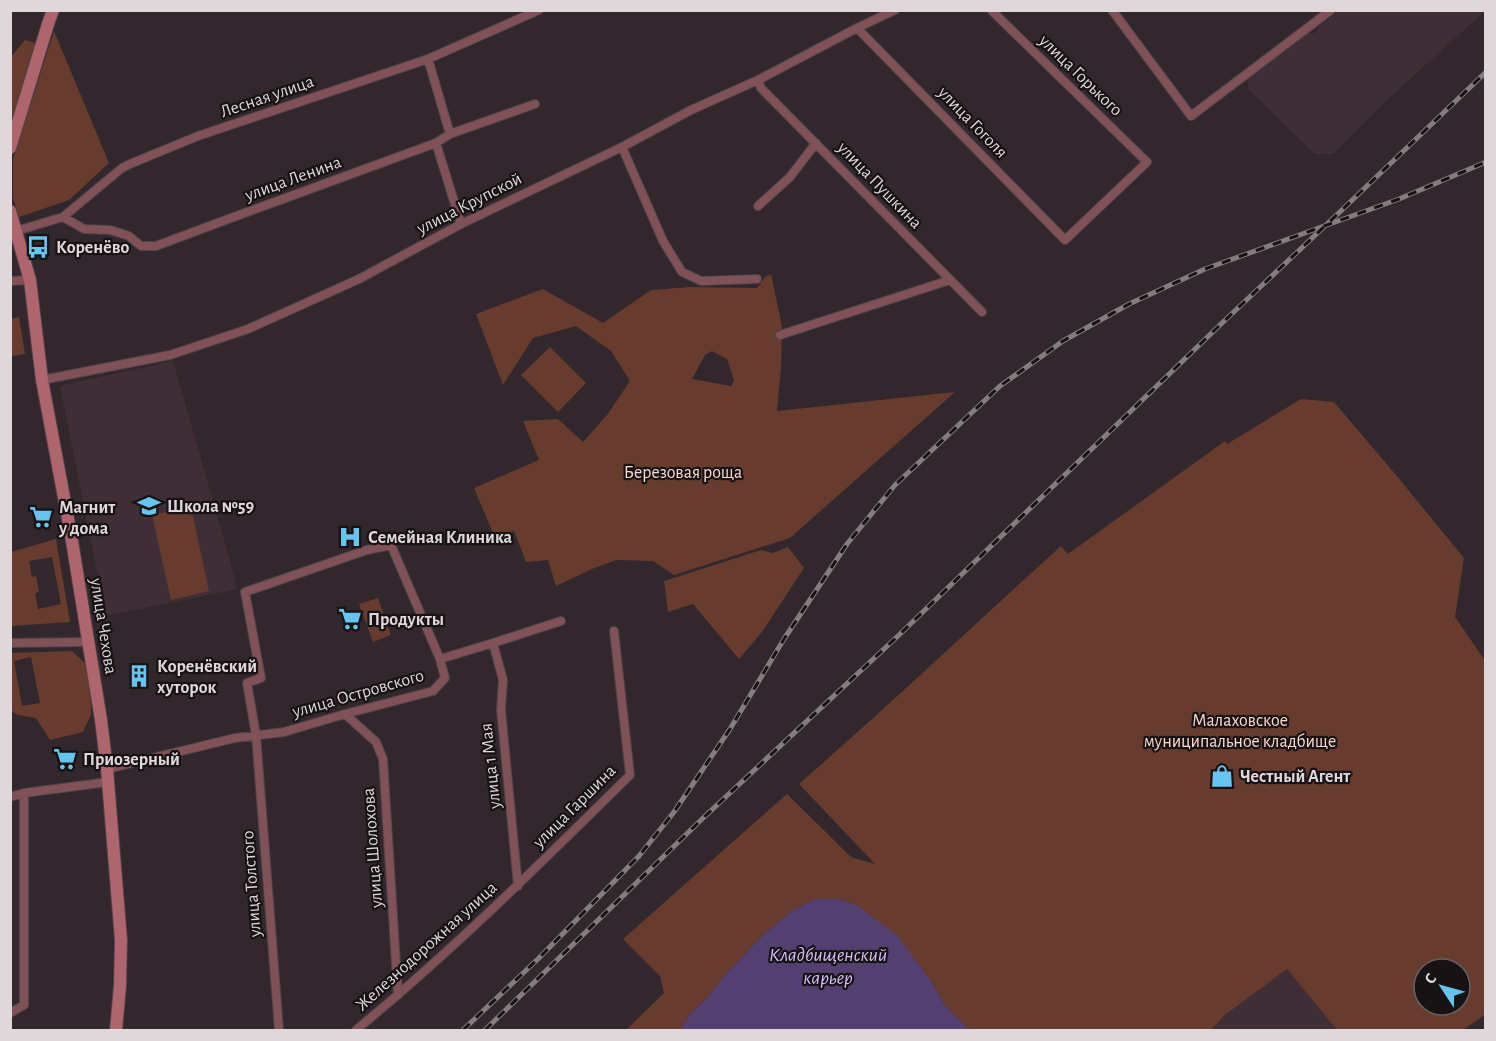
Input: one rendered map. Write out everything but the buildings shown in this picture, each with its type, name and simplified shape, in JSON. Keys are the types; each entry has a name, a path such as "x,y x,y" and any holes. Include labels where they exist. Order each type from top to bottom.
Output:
{"main road":[{"path":"10,148 53,10"},
{"name":"улица Чехова","path":"10,211 30,280 42,380 67,513 107,769 122,940 120,986 114,1030"}],"street":[{"name":"Лесная улица","path":"16,231 63,216 130,164 198,136 428,59 539,10"},
{"name":"улица Крупской","path":"42,380 170,356 248,329 359,279 461,224 758,80 895,10"},
{"name":"улица Горького","path":"991,10 1147,162 1065,240"},
{"path":"1112,10 1191,116 1331,10"},
{"name":"улица Гоголя","path":"857,28 1065,240"},
{"path":"428,59 450,134"},
{"name":"улица Пушкина","path":"758,80 761,88 982,312"},
{"name":"улица Ленина","path":"63,216 84,229 110,230 129,236 141,246 156,246 535,104"},
{"path":"436,143 461,224"},
{"path":"758,206 790,177 816,143"},
{"path":"622,147 663,241 682,272 701,281 757,279"},
{"path":"10,281 30,280"},
{"path":"780,335 950,280"},
{"name":"улица Островского","path":"107,769 235,738 284,732 433,691 445,678 440,659 391,545 367,550 245,592 261,678 247,683 256,735"},
{"path":"440,659 561,621"},
{"name":"улица Гаршина","path":"518,886 630,775 614,632"},
{"path":"10,643 88,642"},
{"name":"улица 1 Мая","path":"493,643 503,680 501,710 518,886"},
{"name":"улица Шолохова","path":"345,714 376,742 383,759 398,995"},
{"name":"улица Толстого","path":"256,735 279,1030"},
{"path":"10,797 24,793 108,782"},
{"path":"10,1013 24,1005 24,793"},
{"name":"Железнодорожная улица","path":"356,1030 518,886"}],"shaded area":[{"path":"1340,11 1485,11 1388,99 1333,154 1315,154 1248,89 1248,79 1309,33 1316,33 1320,25"},
{"name":"Школа №59","path":"173,361 237,589 106,616 60,386"},
{"path":"1287,969 1337,1030 1211,1030 1225,1015"}],"green space":[{"path":"54,31 109,163 69,200 19,217 13,198 13,159"},
{"path":"25,40 35,43 11,122 11,57"},
{"name":"Березовая роща","path":"771,274 782,327 777,411 955,392 790,538 674,575 653,561 616,560 556,586 548,560 526,562 514,531 495,538 474,488 539,460 523,421 558,419 583,442 607,415 630,381 611,351 576,326 533,338 503,385 476,314 543,289 603,323 651,290 690,287 757,288 765,277","holes":["712,351 727,359 734,380 731,386 692,379 705,355"]},
{"path":"19,317 25,354 12,356 11,319"},
{"path":"550,347 586,383 558,412 521,375"},
{"name":"Малаховское муниципальное кладбище","path":"1301,399 1334,402 1464,558 1455,617 1486,662 1486,1014 1463,1030 1337,1030 1287,969 1225,1015 1211,1030 972,1030 966,1027 945,1005 916,961 858,906 839,899 815,899 793,910 764,934 690,1014 680,1030 626,1030 664,993 660,976 623,939 787,794 851,857 875,864 799,784 1061,546 1068,554 1225,441 1227,444"},
{"path":"191,507 209,591 171,600 152,515"},
{"path":"56,539 70,622 11,626 11,552","holes":["52,557 61,604 38,609 35,593 39,592 36,576 32,577 29,561"]},
{"path":"788,547 804,568 762,632 739,659 693,604 668,612 664,581 761,550 773,553"},
{"path":"378,598 391,635 373,642 359,604"},
{"path":"72,651 90,668 91,715 83,732 50,740 36,718 18,715 11,711 10,653","holes":["31,657 40,703 22,706 14,661"]}],"water":[{"name":"Кладбищенский карьер","path":"815,899 839,899 858,906 897,935 931,981 945,1005 966,1027 972,1030 680,1030 690,1014 764,934 793,910"}],"railway":[{"path":"485,1030 701,820 899,635 1486,72"},
{"path":"463,1030 539,958 639,856 674,812 730,729 784,639 847,544 895,485 1000,386 1063,341 1129,304 1205,269 1399,199 1486,162"}],"place":[{"name":"Коренёво","path":"38,247"},
{"name":"Школа №59","path":"149,506"},
{"name":"Магнит у дома","path":"41,517"},
{"name":"Семейная Клиника","path":"350,537"},
{"name":"Продукты","path":"350,619"},
{"name":"Коренёвский хуторок","path":"139,676"},
{"name":"Приозерный","path":"65,759"},
{"name":"Честный Агент","path":"1222,776"}]}
